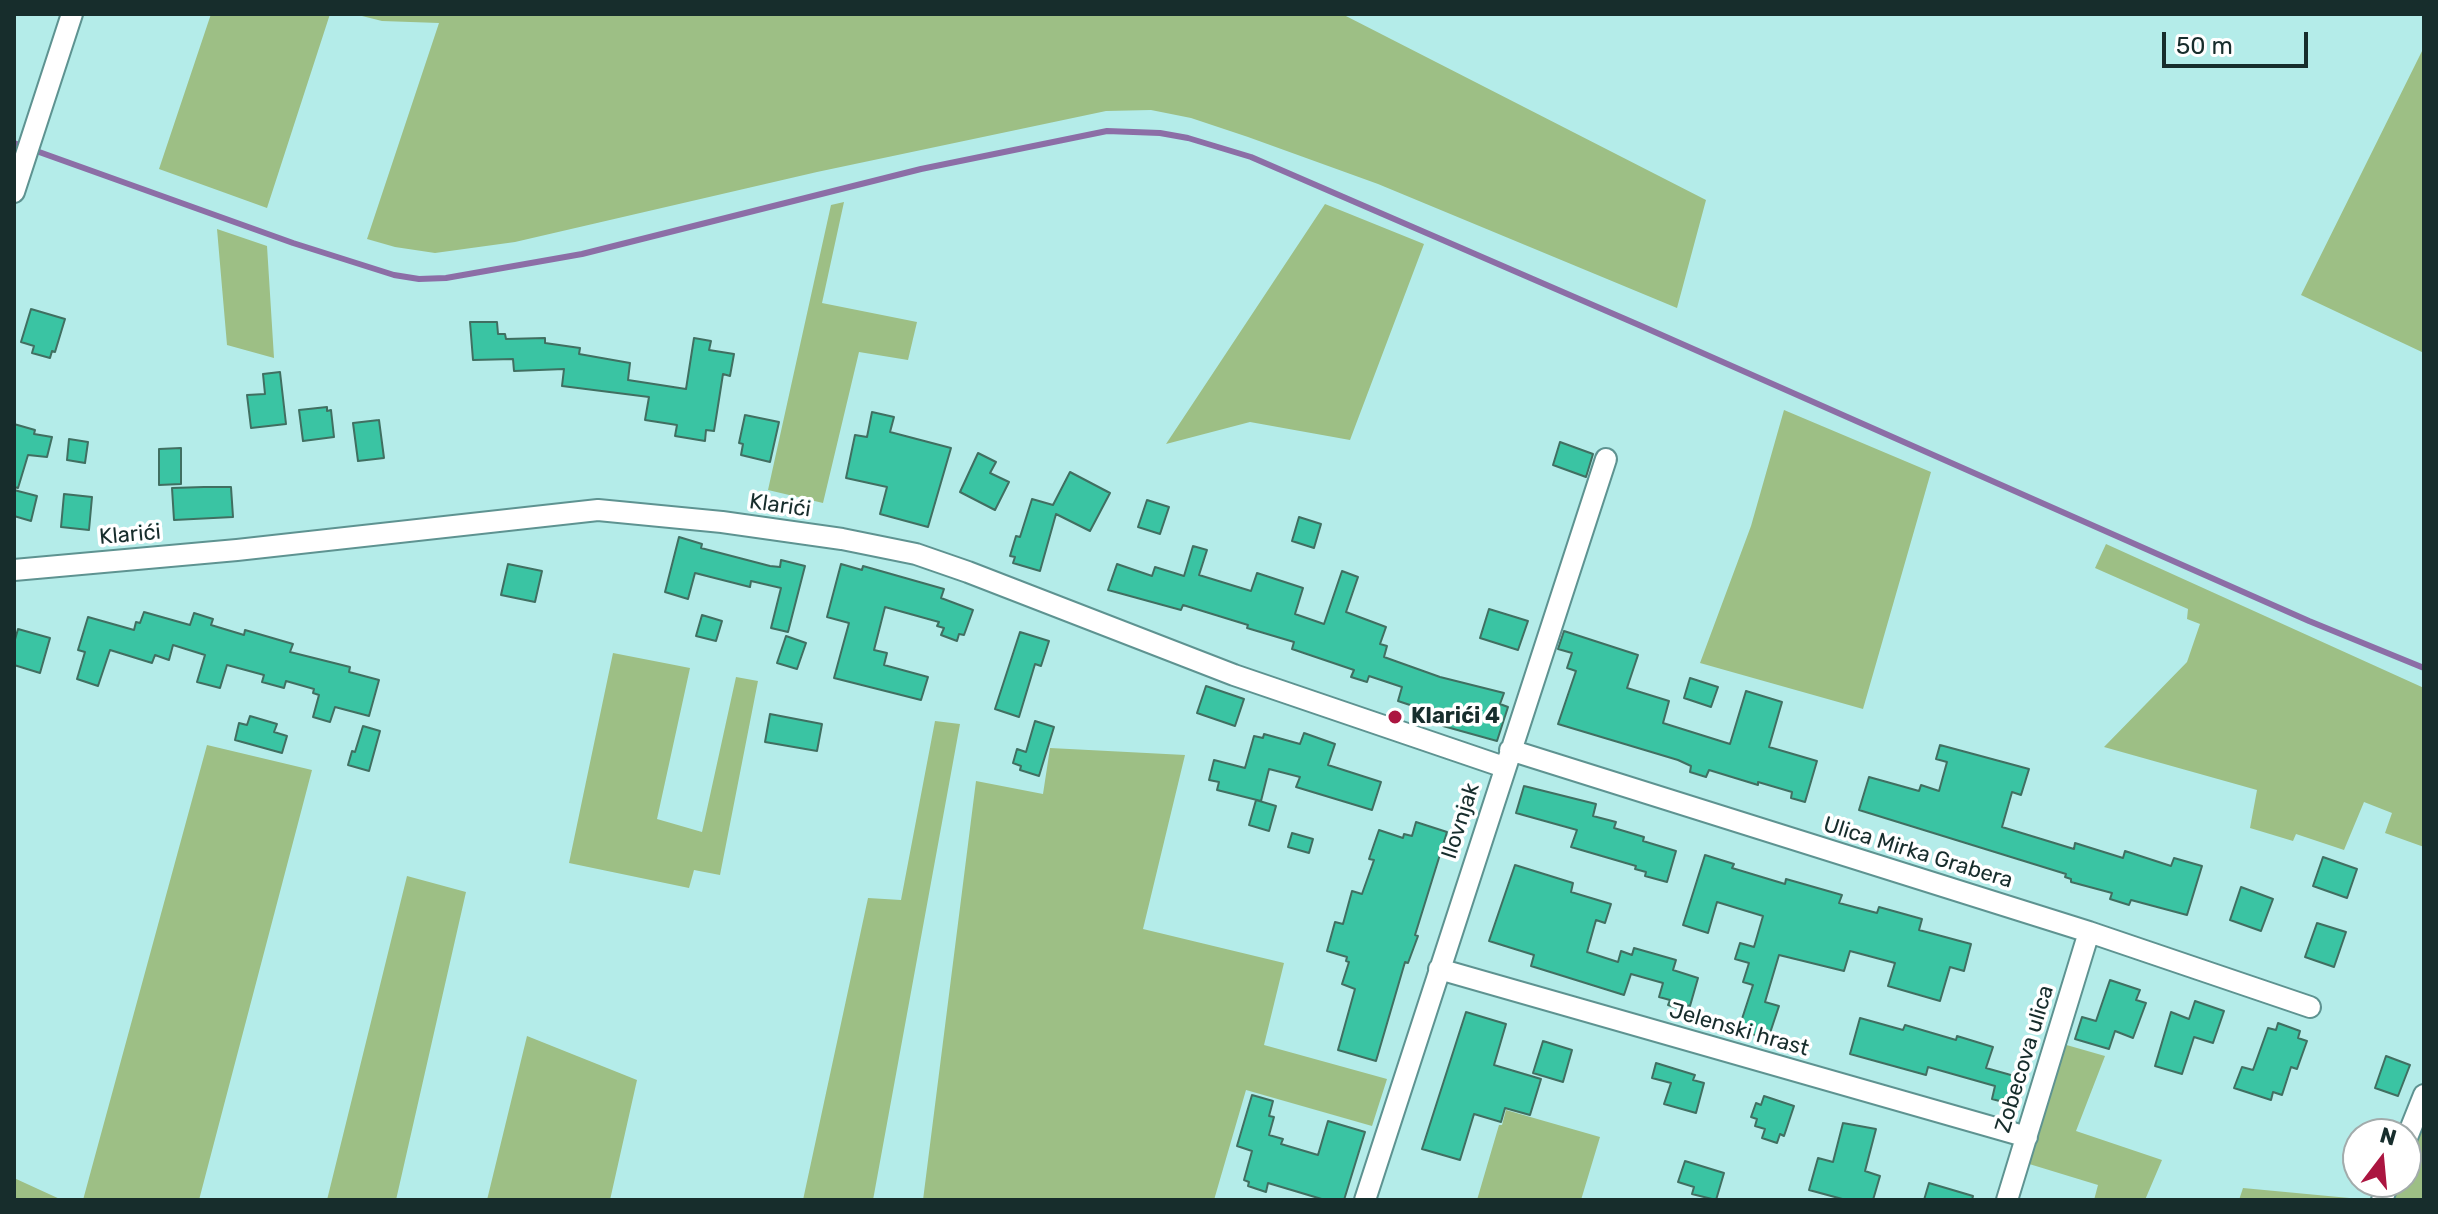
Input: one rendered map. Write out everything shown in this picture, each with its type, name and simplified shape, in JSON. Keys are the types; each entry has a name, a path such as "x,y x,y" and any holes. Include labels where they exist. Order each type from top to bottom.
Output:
{"street":[{"path":"14,192 72,14"},
{"name":"Ilovnjak","path":"1365,1200 1606,459"},
{"name":"Klarići","path":"14,570 237,550 598,510 722,522 842,539 916,554 1234,675 1507,759"},
{"name":"Ulica Mirka Grabera","path":"1507,759 2089,932 2310,1007"},
{"name":"Zobecova ulica","path":"2007,1200 2089,932"},
{"name":"Jelenski hrast","path":"1439,969 2027,1137"},
{"path":"2415,1118 2424,1095"}],"green space":[{"path":"211,14 330,14 267,208 159,169"},
{"path":"354,14 1342,14 1706,200 1677,308 1378,184 1248,137 1191,118 1151,110 1106,111 817,172 515,242 435,253 367,239 439,23 382,21"},
{"path":"2424,47 2424,353 2301,295"},
{"path":"844,202 822,303 917,322 908,360 859,352 823,503 768,490 831,205"},
{"path":"1325,204 1424,244 1350,440 1250,422 1166,444"},
{"path":"217,229 267,246 274,358 227,345"},
{"path":"1784,410 1931,472 1863,709 1700,663 1751,526"},
{"path":"2106,544 2424,688 2424,847 2385,833 2392,813 2364,802 2344,850 2296,834 2293,841 2250,828 2257,790 2104,747 2187,662 2200,624 2187,619 2188,609 2095,568"},
{"path":"613,653 690,668 657,819 702,832 736,677 758,681 720,875 694,870 689,888 569,863"},
{"path":"935,721 960,724 873,1200 803,1200 868,898 901,900"},
{"path":"207,745 312,770 199,1200 83,1200"},
{"path":"1050,748 1185,755 1143,929 1284,963 1264,1045 1387,1079 1372,1126 1246,1090 1214,1200 923,1200 976,781 1043,794"},
{"path":"407,876 466,892 396,1200 327,1200"},
{"path":"527,1036 637,1080 610,1200 487,1200"},
{"path":"2063,1044 2105,1056 2076,1131 2162,1160 2145,1200 2094,1200 2098,1185 2026,1163"},
{"path":"1506,1110 1600,1137 1581,1200 1477,1200"},
{"path":"2424,1111 2424,1200 2388,1200 2422,1198 2421,1118"},
{"path":"14,1178 62,1200 14,1200"},
{"path":"2243,1188 2371,1200 2239,1200"}],"building":[{"path":"31,309 65,319 55,352 52,351 50,358 32,353 34,346 21,342"},
{"path":"470,322 497,322 498,334 505,334 506,339 545,338 545,343 580,348 579,354 630,363 628,380 686,389 694,338 711,341 709,350 734,354 730,376 723,374 714,431 706,430 705,441 675,436 677,425 645,420 649,397 562,386 564,369 514,371 513,359 473,360"},
{"path":"280,372 286,424 251,428 247,395 265,394 263,374"},
{"path":"327,407 327,411 331,410 334,437 303,441 299,410"},
{"path":"872,412 894,417 890,432 951,448 928,527 880,514 887,487 846,478 855,435 867,437"},
{"path":"745,415 779,422 770,462 741,455 743,444 739,443"},
{"path":"379,420 384,458 358,461 353,423"},
{"path":"14,424 35,430 34,434 52,437 47,457 28,455 18,488 14,487"},
{"path":"69,439 88,442 85,463 67,460"},
{"path":"1560,442 1593,454 1586,477 1553,465"},
{"path":"181,448 181,484 159,485 159,449"},
{"path":"978,453 996,462 990,473 1009,482 995,510 960,492"},
{"path":"1070,472 1110,493 1090,531 1056,514 1040,571 1013,563 1015,557 1010,556 1016,536 1020,537 1032,499 1053,505"},
{"path":"231,487 233,517 174,520 172,488"},
{"path":"14,490 37,496 31,521 14,516"},
{"path":"64,494 92,497 89,530 61,527"},
{"path":"1147,500 1169,507 1160,534 1138,527"},
{"path":"1299,517 1321,524 1314,548 1292,541"},
{"path":"679,537 702,544 701,548 770,566 780,567 781,560 805,566 788,632 771,628 781,588 751,581 750,587 695,573 688,599 665,592"},
{"path":"1193,546 1207,550 1199,575 1251,591 1257,573 1303,588 1295,614 1324,624 1342,571 1358,577 1346,612 1386,627 1380,644 1387,646 1384,657 1440,677 1504,693 1500,704 1508,707 1497,741 1443,726 1446,717 1398,701 1402,687 1369,676 1367,682 1351,677 1354,670 1292,649 1294,642 1183,605 1181,610 1108,590 1117,564 1152,576 1155,567 1184,576"},
{"path":"508,564 542,571 535,602 501,595"},
{"path":"841,564 862,570 863,566 944,589 941,598 973,610 964,635 959,634 957,641 941,635 944,628 937,626 939,622 885,607 874,650 887,653 884,665 928,677 921,700 834,678 849,623 827,617"},
{"path":"1489,609 1528,621 1518,650 1480,638"},
{"path":"144,612 190,625 194,613 213,619 211,625 244,635 245,630 293,644 290,652 350,667 349,672 379,680 369,716 335,707 330,722 313,717 319,695 313,693 314,689 286,681 284,688 262,682 264,675 227,665 220,688 197,682 205,655 173,645 169,660 155,655 152,663 110,650 98,686 77,679 85,652 78,650 88,617 134,630"},
{"path":"702,615 722,621 716,641 696,636"},
{"path":"18,629 50,638 40,673 14,665 14,643"},
{"path":"1564,631 1638,655 1627,688 1669,701 1663,723 1730,744 1746,691 1782,702 1769,747 1817,761 1805,802 1791,798 1792,792 1758,782 1758,785 1709,770 1706,777 1690,772 1691,766 1678,760 1558,724 1576,671 1567,668 1572,653 1558,649"},
{"path":"1020,632 1049,641 1041,666 1035,664 1019,717 995,709"},
{"path":"786,636 806,643 797,669 777,663"},
{"path":"1690,678 1718,687 1711,707 1684,698"},
{"path":"1206,686 1244,699 1235,726 1197,713"},
{"path":"770,714 822,724 817,751 765,742"},
{"path":"250,716 277,724 274,732 287,736 282,753 235,740 239,723 247,725"},
{"path":"1035,721 1054,727 1039,776 1020,770 1021,766 1013,763 1017,749 1026,752"},
{"path":"363,726 380,731 369,771 348,765"},
{"path":"1304,733 1335,744 1328,765 1381,782 1372,810 1296,787 1300,777 1269,769 1261,801 1217,790 1219,782 1209,780 1214,760 1245,768 1254,736 1263,738 1264,734 1300,744"},
{"path":"1940,745 2029,769 2021,795 2012,792 2002,827 2074,849 2075,843 2123,858 2125,851 2171,866 2174,858 2202,866 2187,915 2131,900 2129,905 2110,899 2112,893 2071,882 2065,877 2066,874 1859,810 1869,777 1919,791 1921,785 1939,791 1947,762 1936,759"},
{"path":"1524,786 1596,804 1593,816 1616,822 1614,828 1644,837 1643,841 1676,851 1667,882 1645,876 1646,872 1635,869 1636,866 1571,847 1577,830 1516,813"},
{"path":"1256,800 1276,806 1269,831 1249,825"},
{"path":"1416,822 1447,832 1415,935 1418,936 1408,963 1405,962 1376,1061 1338,1050 1355,989 1342,984 1349,962 1346,961 1347,957 1327,951 1335,922 1343,924 1352,891 1362,894 1374,860 1369,859 1379,830 1403,838 1404,834 1412,836"},
{"path":"1292,833 1313,839 1309,853 1288,847"},
{"path":"1705,855 1734,864 1732,868 1785,884 1786,879 1842,895 1839,903 1877,913 1879,907 1922,919 1919,930 1971,944 1964,971 1950,967 1940,1001 1888,986 1895,963 1850,951 1844,971 1779,955 1765,1002 1779,1006 1768,1039 1752,1034 1753,1029 1740,1025 1753,985 1743,982 1749,963 1735,959 1740,943 1754,947 1763,916 1717,902 1708,933 1683,925"},
{"path":"2323,857 2357,869 2347,898 2313,886"},
{"path":"1515,865 1573,883 1571,892 1611,904 1605,923 1596,920 1587,952 1618,962 1621,951 1632,955 1634,948 1676,960 1673,970 1698,978 1690,1006 1685,1005 1683,1010 1668,1005 1670,1000 1659,997 1663,983 1631,974 1624,995 1531,966 1534,955 1489,941"},
{"path":"2241,887 2273,899 2261,931 2230,920"},
{"path":"2317,923 2346,932 2334,967 2305,957"},
{"path":"2110,980 2140,990 2136,1000 2146,1003 2133,1038 2115,1031 2109,1049 2075,1039 2082,1017 2096,1021"},
{"path":"2195,1001 2224,1011 2213,1043 2194,1037 2182,1074 2155,1066 2171,1012 2189,1019"},
{"path":"1466,1012 1506,1024 1494,1065 1541,1079 1530,1115 1505,1108 1501,1122 1474,1114 1460,1160 1422,1149"},
{"path":"1860,1018 1903,1030 1905,1025 1956,1040 1957,1036 1993,1047 1986,1068 2025,1079 2018,1106 1992,1099 1995,1086 1928,1067 1926,1075 1850,1054"},
{"path":"2278,1023 2300,1031 2298,1038 2307,1041 2297,1069 2291,1067 2282,1095 2273,1092 2271,1100 2234,1088 2242,1067 2253,1070 2268,1028 2276,1030"},
{"path":"1543,1041 1572,1050 1563,1082 1533,1073"},
{"path":"2386,1056 2410,1065 2398,1096 2375,1088"},
{"path":"1656,1063 1695,1075 1693,1080 1704,1083 1696,1113 1664,1104 1671,1083 1652,1078"},
{"path":"1252,1095 1273,1101 1269,1116 1274,1117 1269,1135 1283,1139 1281,1144 1318,1155 1328,1121 1365,1132 1344,1200 1325,1200 1268,1183 1266,1192 1248,1186 1249,1182 1244,1180 1252,1151 1237,1146"},
{"path":"1764,1096 1794,1106 1784,1136 1780,1134 1777,1143 1762,1138 1765,1129 1755,1126 1757,1119 1751,1117 1756,1103 1761,1105"},
{"path":"1843,1123 1876,1129 1865,1171 1880,1176 1873,1200 1846,1200 1809,1190 1818,1158 1833,1162"},
{"path":"1685,1161 1724,1173 1716,1200 1692,1194 1694,1187 1678,1182"},
{"path":"1929,1183 1973,1196 1972,1200 1924,1200"}],"waterway":[{"path":"14,143 293,243 394,275 419,279 446,278 582,254 921,169 1107,131 1160,133 1188,138 1251,157 2309,621 2424,668"}],"place":[{"name":"Klarići 4","path":"1395,717"}]}
